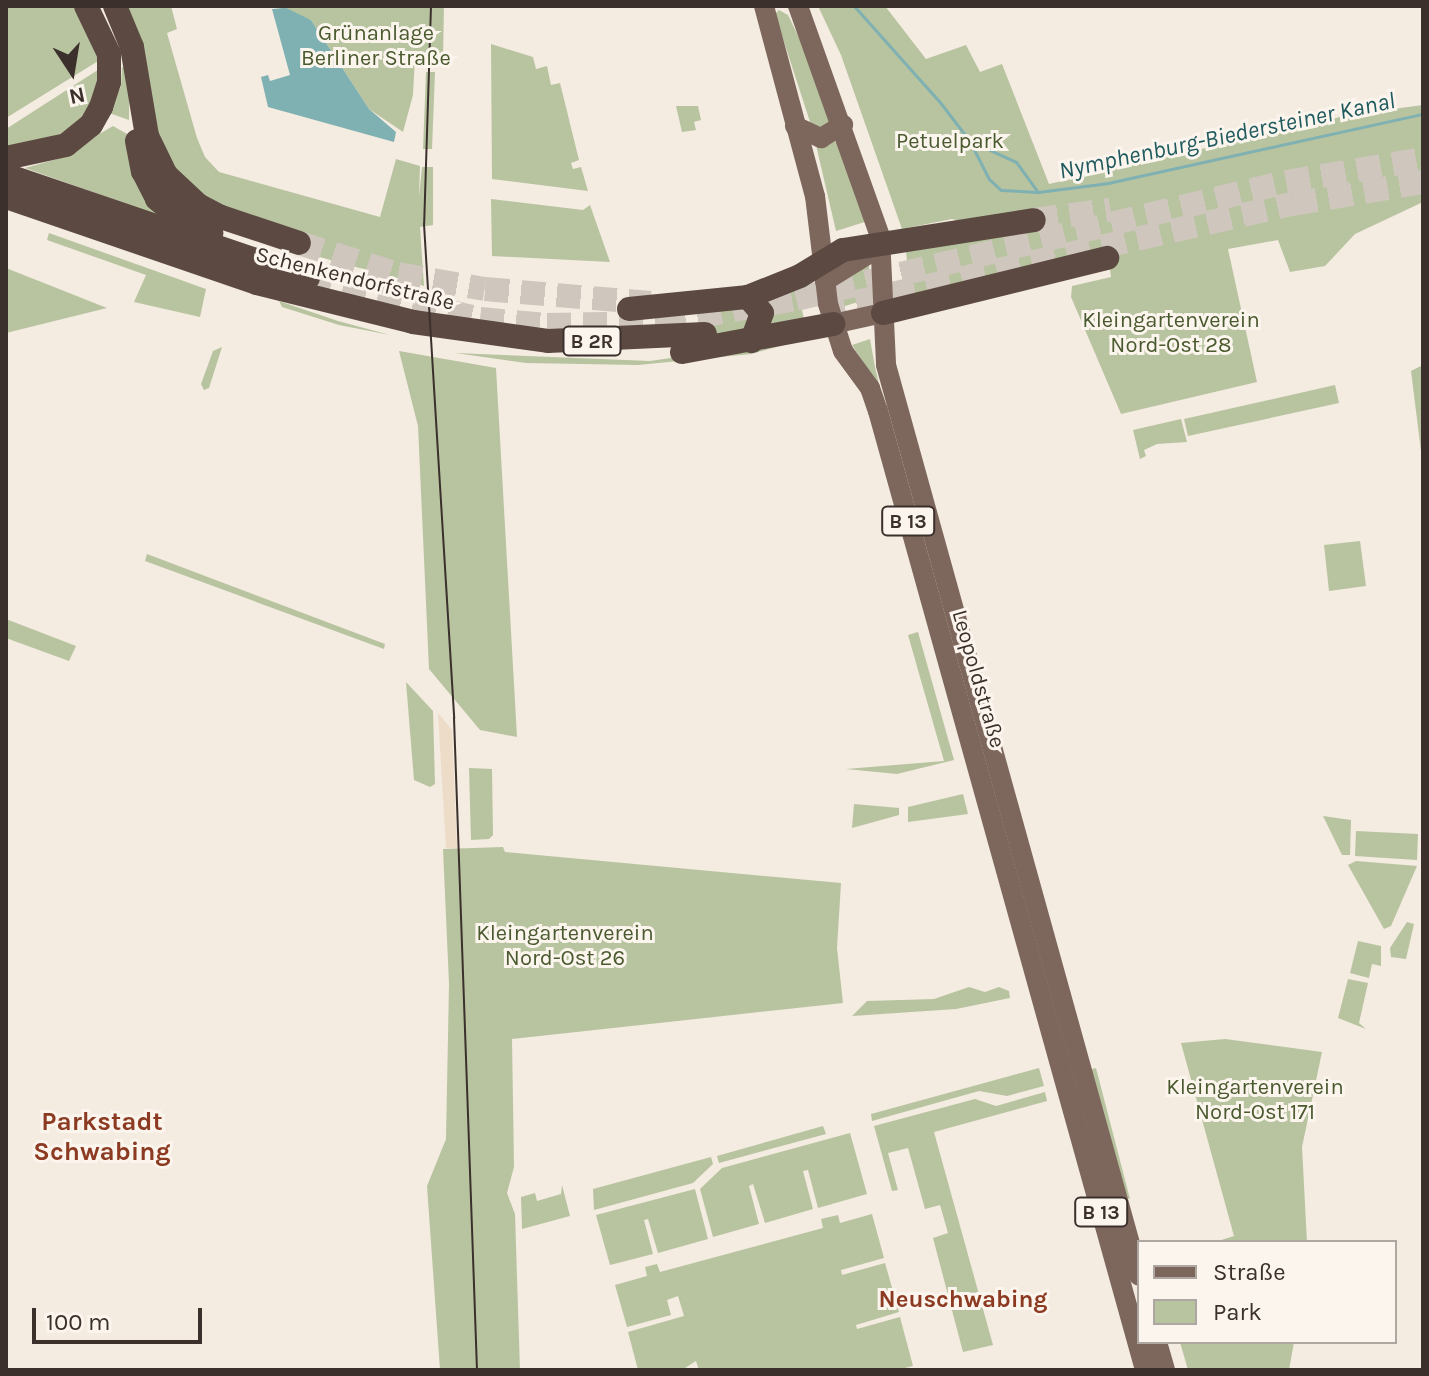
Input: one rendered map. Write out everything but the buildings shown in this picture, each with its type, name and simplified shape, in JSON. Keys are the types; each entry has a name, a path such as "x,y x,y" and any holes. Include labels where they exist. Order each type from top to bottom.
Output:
{"highway":[{"path":"6,158 66,145 91,125 101,107 109,82 109,54 86,6"},
{"path":"115,6 132,47 139,106 138,150 157,199 195,227 266,254"},
{"path":"139,106 156,159 178,190 221,217 299,243"},
{"name":"Schenkendorfstraße","path":"6,175 54,193 311,273 266,254"},
{"path":"54,193 97,199 266,254"},
{"name":"Schenkendorfstraße","path":"6,197 316,301 507,337 612,341 705,334"},
{"path":"629,309 748,297 825,271 854,248 882,247 1034,220"},
{"path":"883,313 1107,258"},
{"path":"748,297 762,313 752,341"},
{"path":"316,301 338,314 400,332 536,354 656,355 752,341 833,324"}],"main road":[{"name":"Leopoldstraße","path":"765,6 815,196 833,324 878,411 1137,1341"},
{"path":"783,6 802,15"},
{"name":"Leopoldstraße","path":"802,15 843,125 882,247 886,365 1137,1269"},
{"path":"795,126 821,138 843,125"},
{"path":"833,324 883,313"},
{"name":"Leopoldstraße","path":"1138,1344 1145,1370"},
{"path":"1158,1344 1165,1370"}],"green space":[{"path":"6,6 80,6 103,58 6,118"},
{"path":"123,6 171,6 177,29 167,33 197,138 205,157 219,172 380,217 396,159 420,166 419,197 422,167 433,167 433,225 420,227 424,286 302,252 213,206 168,167"},
{"name":"Grünanlage Berliner Straße","path":"273,6 444,6 443,58 415,57 413,95 403,132 369,109 311,20"},
{"name":"Petuelpark","path":"818,6 885,6 926,59 966,45 980,72 1002,64 1049,184 1349,115 1423,105 1423,202 1355,234 1325,266 1290,272 1278,240 1228,249 1257,382 1121,414 1071,297 1072,286 1111,277 1110,269 912,302 906,252 970,223 952,219 902,229 841,55"},
{"path":"779,10 788,15 803,46 832,129 811,125 775,14"},
{"path":"491,44 533,57 536,69 547,66 551,85 560,83 579,160 571,163 573,169 581,167 588,191 492,179"},
{"path":"104,66 80,128 6,151 6,129"},
{"path":"122,67 129,68 129,120 109,113 121,86"},
{"path":"426,72 435,72 432,149 423,149"},
{"path":"676,106 698,106 701,120 694,122 696,130 682,132"},
{"path":"113,126 129,135 174,221 25,168 57,159"},
{"path":"840,141 868,221 836,231 816,145"},
{"path":"491,199 583,210 590,205 610,262 492,256"},
{"path":"49,233 206,289 200,317 134,302 146,275 47,240"},
{"path":"869,262 870,298 839,308 834,283"},
{"path":"6,268 107,308 6,333"},
{"path":"797,286 804,319 769,327 762,299"},
{"path":"279,301 390,335 339,325 282,307"},
{"path":"749,304 751,327 704,342 713,308"},
{"path":"809,338 751,354 638,365 526,363 455,353 650,361"},
{"path":"870,339 875,367 880,388 852,345"},
{"path":"222,347 209,388 204,390 201,384 213,351"},
{"path":"399,351 496,368 517,737 480,730 429,669 418,426"},
{"path":"1423,365 1423,467 1411,371"},
{"path":"1335,385 1339,403 1188,436 1184,419"},
{"path":"1181,419 1187,442 1157,444 1144,450 1146,456 1140,459 1133,430"},
{"path":"1360,541 1366,586 1329,591 1324,545"},
{"path":"147,554 385,644 384,649 145,561"},
{"path":"6,619 76,646 69,661 6,638"},
{"path":"918,632 954,760 897,774 846,769 944,761 908,635"},
{"path":"406,682 433,711 435,784 430,787 414,780"},
{"path":"469,768 492,769 493,835 489,839 471,840"},
{"path":"963,794 968,814 908,822 908,807"},
{"path":"854,804 899,808 899,815 852,828"},
{"path":"1323,816 1351,820 1350,855 1342,855"},
{"path":"1356,831 1418,834 1417,860 1355,856"},
{"name":"Kleingartenverein Nord-Ost 26","path":"503,847 505,852 841,883 837,948 843,1003 512,1039 514,1167 507,1193 515,1214 520,1370 440,1370 427,1186 446,1139 449,984 443,849"},
{"path":"1356,861 1417,866 1391,926 1384,929 1348,865"},
{"path":"1407,922 1414,924 1406,959 1391,957 1390,948"},
{"path":"1358,941 1381,946 1381,966 1372,964 1369,978 1350,973"},
{"path":"1348,979 1368,983 1359,1023 1366,1029 1338,1018"},
{"path":"969,987 985,992 999,987 1009,991 1010,998 956,1009 852,1016 867,1001 934,999"},
{"name":"Kleingartenverein Nord-Ost 171","path":"1225,1039 1322,1052 1302,1147 1307,1240 1221,1240 1234,1236 1181,1043"},
{"path":"1039,1068 1044,1086 1007,1096 979,1091 872,1121 871,1114"},
{"path":"1096,1068 1130,1199 1124,1197 1088,1070"},
{"path":"1045,1092 1047,1101 934,1132 993,1345 963,1352 933,1238 948,1233 940,1205 925,1209 908,1148 888,1153 898,1190 892,1191 874,1126 975,1099 996,1106"},
{"path":"823,1126 826,1134 719,1163 717,1156"},
{"path":"850,1133 867,1194 818,1208 808,1170 803,1171 813,1209 765,1223 753,1184 749,1186 759,1224 713,1237 700,1189 722,1168"},
{"path":"711,1157 713,1164 693,1183 594,1210 593,1189"},
{"path":"562,1185 570,1216 522,1229 521,1197 535,1193 537,1201 561,1194"},
{"path":"695,1189 708,1239 658,1253 648,1219 644,1220 653,1254 610,1265 596,1215"},
{"path":"872,1214 884,1258 841,1270 842,1275 885,1263 899,1312 856,1325 857,1329 900,1317 913,1366 897,1370 699,1370 696,1361 682,1370 638,1370 628,1332 684,1316 678,1296 667,1300 671,1315 627,1327 615,1285 647,1276 645,1267 657,1264 660,1272 823,1228 821,1219 838,1215 840,1223"},
{"path":"1181,1344 1294,1344 1289,1370 1188,1370"}],"shaded area":[{"path":"438,713 452,730 457,848 446,848"}],"water":[{"path":"286,8 311,20 369,109 396,132 394,142 268,107 261,77 268,75 270,81 290,75 272,9"}],"waterway":[{"name":"Nymphenburg-Biedersteiner Kanal","path":"854,6 939,101 969,140 989,179 1001,190 1038,192 1108,183 1423,114"},
{"name":"Nymphenburg-Biedersteiner Kanal","path":"970,141 1016,162 1038,192"}],"tunnel":[{"path":"308,278 480,319 547,325 662,323 796,299 1286,182 1423,159"},
{"path":"821,310 1293,204 1423,182"},
{"path":"1034,220 1110,210"},
{"path":"299,243 398,274 485,289 650,303"}],"tram line":[{"path":"431,6 424,224 454,718 477,1370"}],"district":[{"name":"Parkstadt Schwabing","path":"102,1137"},
{"name":"Neuschwabing","path":"963,1300"}],"park label":[{"name":"Kleingartenverein Nord-Ost 28","path":"1171,332"}]}
